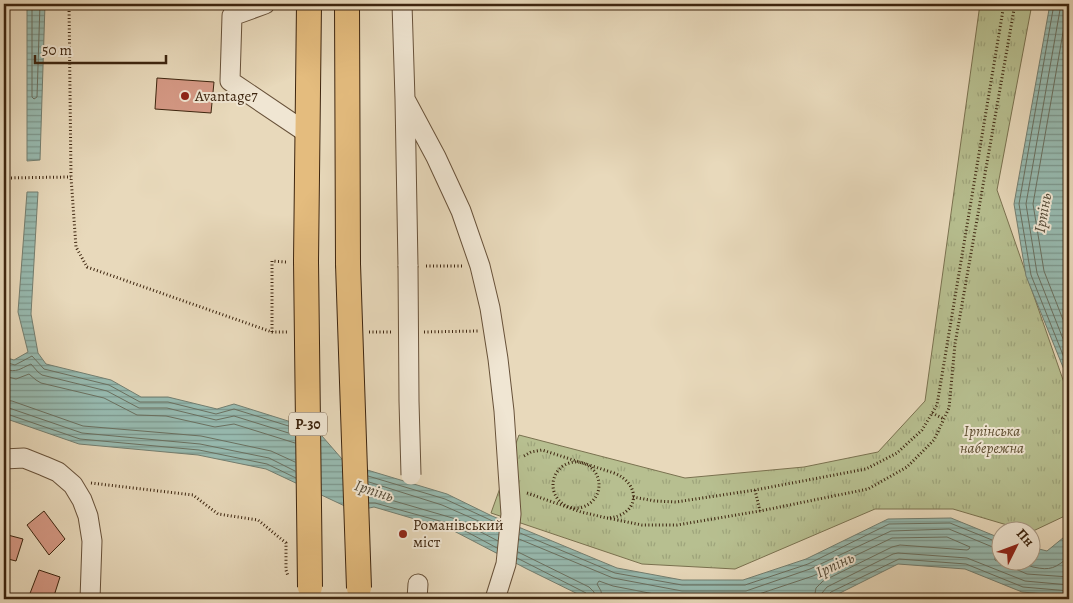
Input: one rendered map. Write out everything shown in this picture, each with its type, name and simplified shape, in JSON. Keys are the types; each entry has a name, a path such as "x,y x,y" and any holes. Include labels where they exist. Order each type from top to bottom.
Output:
{"main road":[{"name":"Р-30","path":"304,588 298,262 307,133 308,4"},
{"path":"347,4 348,264 359,593"}],"street":[{"path":"265,4 232,16 230,81 307,133"},
{"path":"402,4 406,99 411,475"},
{"path":"406,99 461,211 480,266 490,308 504,411 511,521 506,564 495,599"},
{"path":"4,447 24,458 58,472 73,485 82,500 88,516 92,540 90,599"},
{"path":"4,459 24,458"}],"path":[{"path":"69,4 71,177 76,247 87,267 272,332 291,332"},
{"path":"633,497 676,502 755,490 866,468 897,453 922,430 937,406 1004,4"},
{"path":"522,488 532,495 568,506 575,508 582,507 593,501 599,489 597,476 589,466 583,463 576,462 564,465 555,474 554,493 562,504 568,506 582,512 607,518 642,524 677,525 760,511 868,489 907,467 934,440 949,408 955,344 1015,4"},
{"path":"4,178 71,177"},
{"path":"972,200 980,202"},
{"path":"272,332 272,261 298,262"},
{"path":"408,266 480,266"},
{"path":"416,332 494,331"},
{"path":"368,332 397,332"},
{"path":"932,413 944,419"},
{"path":"519,461 531,452 542,450 623,477 631,487 633,497 630,508 620,516 607,518"},
{"path":"73,485 92,483 193,495 218,514 258,520 286,543 286,570 304,588"},
{"path":"755,490 760,511"}],"green space":[{"name":"Ірпінська набережна","path":"980,4 1032,4 997,190 1069,397 1069,514 1040,528 1040,520 990,520 953,509 875,509 735,569 642,564 491,513 519,435 685,478 804,467 878,452 925,401"}],"water":[{"path":"27,4 45,4 40,160 27,161"},
{"name":"Ірпінь","path":"1050,4 1069,4 1069,382 1026,276 1014,204"},
{"name":"Ірпінь","path":"27,192 38,192 31,314 38,353 46,364 111,380 141,397 168,397 217,409 234,404 304,426 322,436 342,459 354,466 447,494 492,516 617,568 682,580 743,580 806,559 888,519 951,518 990,534 990,570 1040,570 1040,549 1047,551 1069,533 1069,596 1022,592 965,569 898,564 828,599 588,599 452,530 374,507 360,510 349,508 266,469 198,455 79,444 4,418 4,357 14,360 28,352 18,312"}],"building":[{"path":"157,78 214,82 211,113 155,109"},
{"path":"44,511 65,539 49,555 27,525"},
{"path":"4,534 23,539 16,561 4,558"},
{"path":"39,570 60,577 53,599 37,599 29,596"}],"place":[{"name":"Avantage7","path":"185,96"},
{"name":"Романівський міст","path":"403,534"}]}
